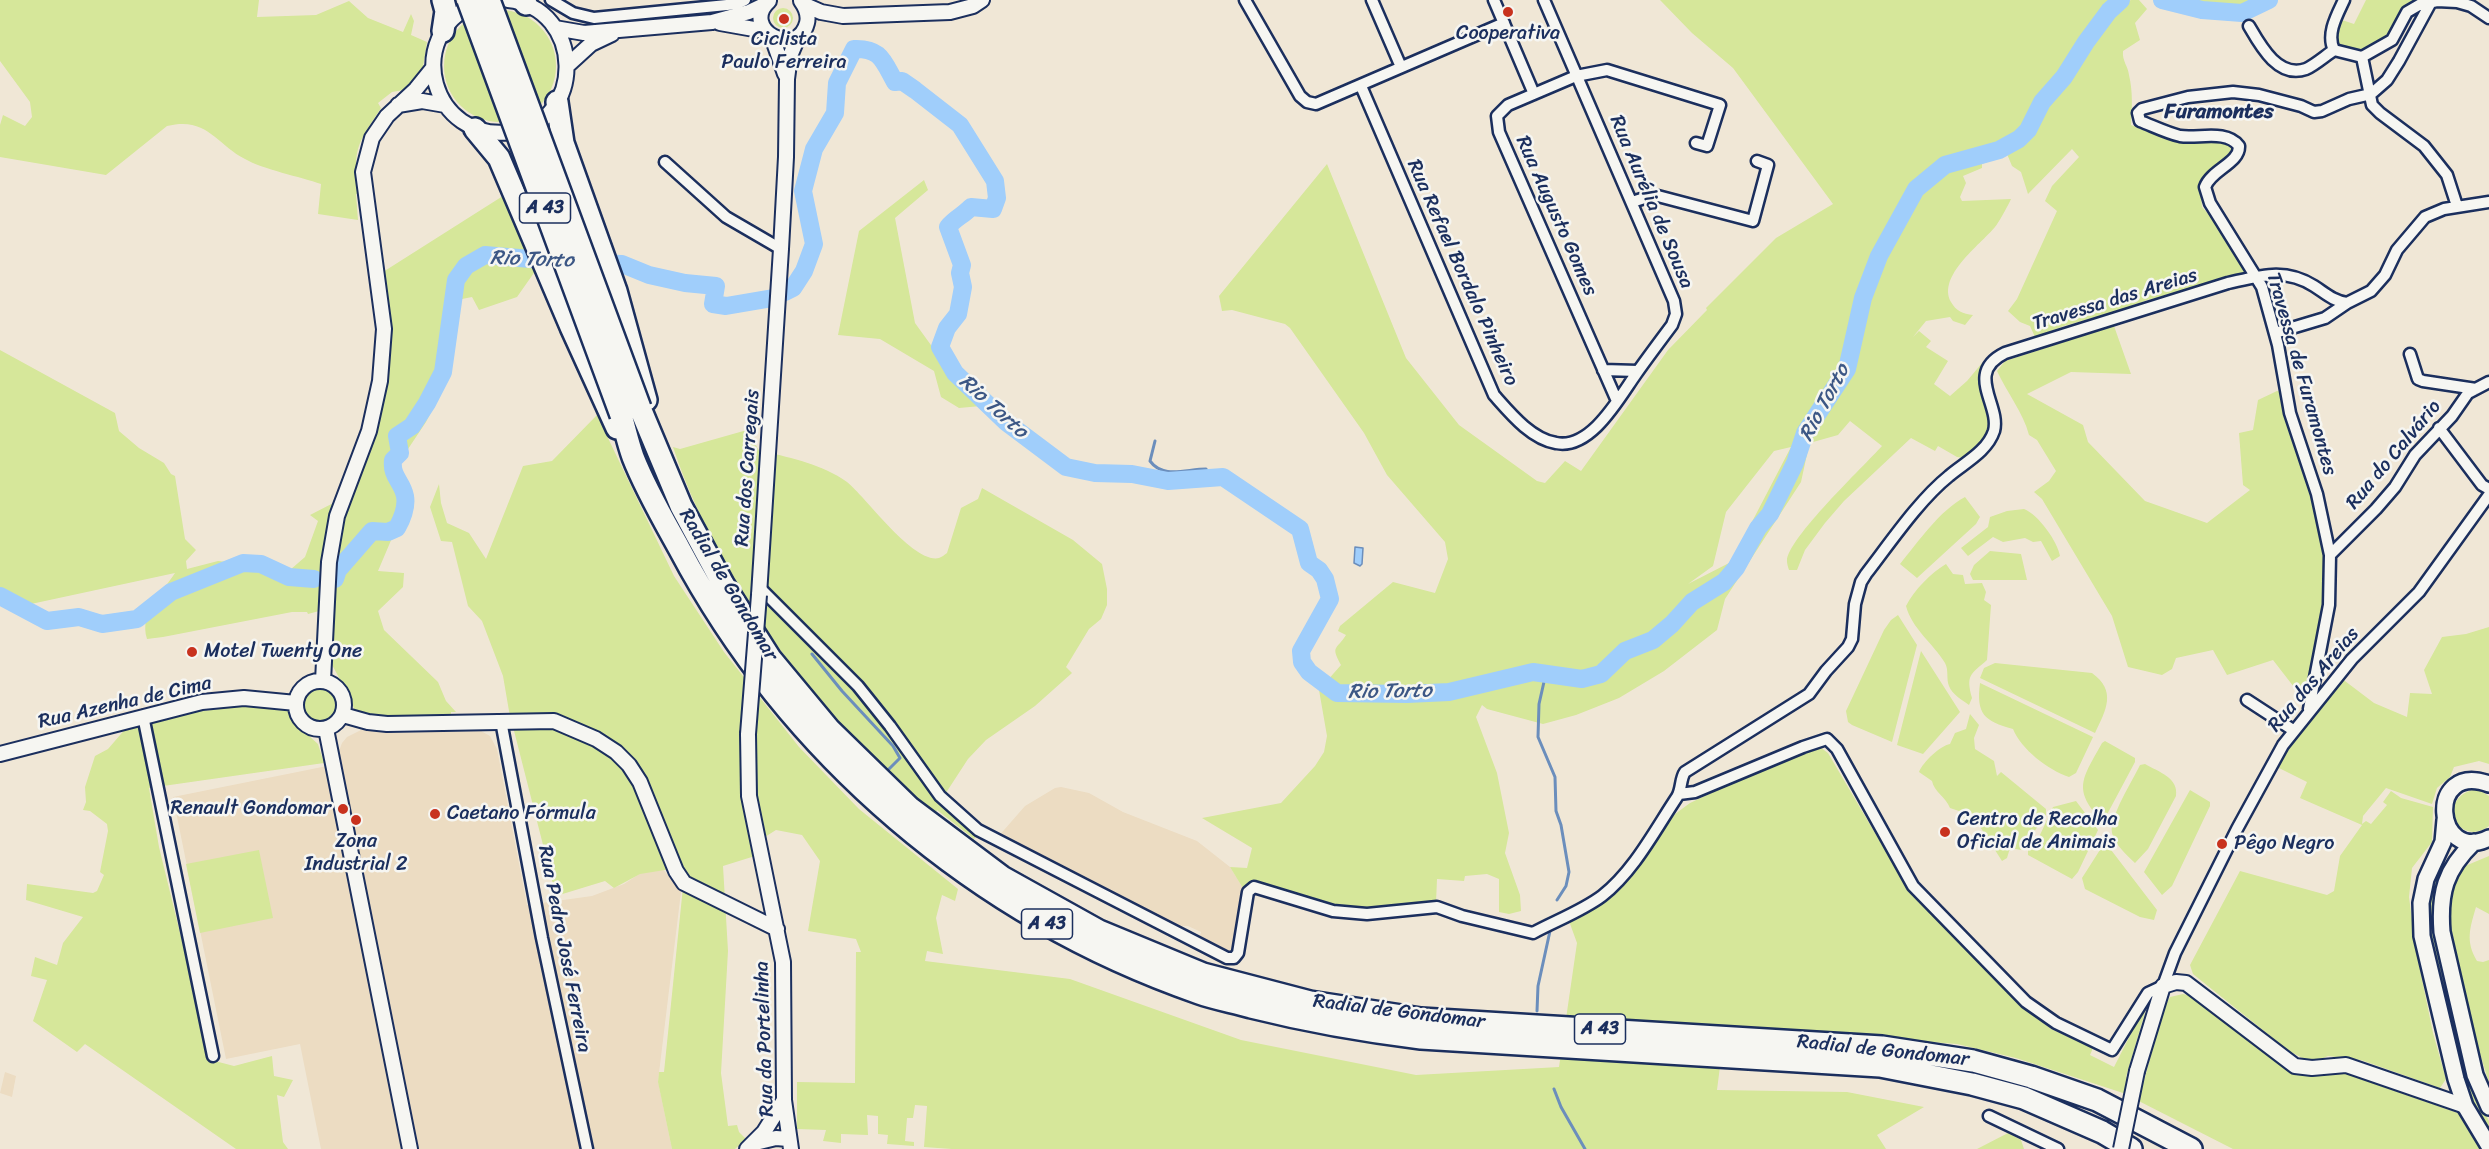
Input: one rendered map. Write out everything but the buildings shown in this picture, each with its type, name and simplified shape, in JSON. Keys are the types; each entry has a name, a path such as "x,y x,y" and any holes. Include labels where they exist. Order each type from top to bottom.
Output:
{"highway":[{"path":"443,31 446,11 444,0"},
{"name":"Radial de Gondomar","path":"468,0 630,412 657,447 681,506 723,584 770,658 829,729 910,808 984,864 1002,877 1099,932 1203,974 1421,1029"},
{"name":"Radial de Gondomar","path":"491,0 630,412 633,457 703,594 752,668 815,744 900,825 992,894 1092,950 1200,994 1308,1021 1778,1049 1882,1047 1973,1061 2031,1077 2097,1100 2190,1146"},
{"name":"A 43","path":"557,102 563,143 616,291 630,412"},
{"name":"A 43","path":"475,129 500,158 514,192 630,412"},
{"name":"Radial de Gondomar","path":"1778,1049 1972,1084 2024,1098 2102,1132 2131,1149"}],"main road":[{"path":"2489,784 2468,781 2458,785 2445,801 2443,842 2426,879 2421,903 2422,936 2464,1106 2489,1146"},
{"path":"2445,820 2456,836 2484,840"},
{"path":"2484,840 2451,867 2444,887 2441,909 2442,933 2475,1075 2489,1107"}],"street":[{"path":"491,0 462,11 443,31 436,49 433,68 439,94 454,115 475,129 495,133 515,132 539,121 557,102 563,91 568,65 564,46 555,28 547,18 519,1"},
{"path":"551,0 573,13 594,18 737,4 745,0"},
{"path":"712,22 768,34 780,40 801,33 822,21 843,16 950,12 973,6 982,0"},
{"path":"1245,0 1300,96 1306,102 1316,104 1504,23"},
{"path":"1372,0 1401,67"},
{"path":"1494,0 1534,94 1576,76 1607,70 1719,105 1707,146 1696,143"},
{"name":"Rua Aurélia de Sousa","path":"1544,0 1674,301 1676,314 1672,325 1638,371"},
{"path":"2334,50 2331,36 2344,0"},
{"path":"555,28 584,33 712,22 749,12 767,2"},
{"name":"Rua dos Carregais","path":"767,2 761,14 787,79"},
{"path":"801,2 821,12 843,16"},
{"path":"801,2 807,12 807,21 801,33"},
{"path":"2249,26 2263,49 2274,61 2285,68 2296,71 2307,68 2334,50 2362,57 2391,40 2407,12 2419,5 2431,2 2457,2 2471,6 2489,18"},
{"path":"2371,94 2387,80 2399,62 2431,2"},
{"path":"568,65 591,44 616,31"},
{"name":"Rua dos Carregais","path":"777,928 748,796 748,734 781,249 787,79 790,56 801,33"},
{"path":"2362,57 2372,105 2424,146 2447,175 2457,206"},
{"path":"323,681 329,562 337,516 369,431 380,381 384,329 363,172 372,138 396,106 416,89 433,68"},
{"name":"Rua Refael Bordalo Pinheiro","path":"1361,86 1494,395 1512,416 1540,437 1557,444 1571,442 1584,437 1605,417 1638,371"},
{"name":"Travessa de Furamontes","path":"2308,713 2329,605 2330,555 2317,494 2290,412 2275,333 2257,277 2210,203 2205,187 2209,179 2237,156 2239,151 2237,143 2214,136 2181,136 2140,121 2138,112 2187,97 2233,92 2259,95 2301,106 2314,112 2322,111 2349,99 2371,94"},
{"name":"Rua Augusto Gomes","path":"1534,94 1509,105 1497,116 1499,132 1617,401"},
{"path":"396,106 422,101 445,105"},
{"path":"1632,202 1654,195 1753,221 1768,165 1756,161"},
{"path":"665,162 726,216 781,249"},
{"path":"2275,333 2325,318 2371,291 2385,275 2397,250 2425,217 2444,208 2489,202"},
{"name":"Travessa das Areias","path":"759,591 858,686 940,796 978,830 1227,958 1234,958 1238,953 1248,892 1254,887 1333,911 1367,914 1437,908 1533,933 1601,896 1621,878 1679,794 1685,771 1809,694 1848,647 1852,639 1861,582 1866,574 1929,495 1948,476 1975,457 1994,430 1986,384 1989,367 1998,357 2228,283 2276,274 2296,276 2330,298 2347,303"},
{"path":"2410,354 2418,379 2476,389"},
{"path":"1603,370 1638,371"},
{"name":"Rua do Calvário","path":"2330,555 2395,487 2415,455 2468,393 2489,382"},
{"path":"2439,428 2482,485 2489,489"},
{"name":"Rua das Areias","path":"2121,1149 2137,1071 2175,952 2237,829 2293,730 2352,659 2420,592 2489,495"},
{"path":"315,681 323,681 337,687 342,693 345,707 339,721 326,729 318,730 304,724 296,710 296,703 302,689 315,681"},
{"name":"Rua Azenha de Cima","path":"0,754 143,716 220,700 244,698 296,703"},
{"path":"2247,700 2293,730"},
{"path":"343,715 368,722 387,724 554,721 574,728 616,752 640,782 676,871 684,883 777,928"},
{"path":"143,716 213,1056"},
{"name":"Rua Pedro José Ferreira","path":"501,722 587,1149"},
{"path":"326,729 410,1149"},
{"path":"1679,794 1695,792 1827,739 1837,748 1913,886 2026,1002 2055,1023 2112,1050 2148,993 2176,982 2186,983 2295,1066 2312,1068 2346,1065 2464,1106"},
{"name":"Rua da Portelinha","path":"777,928 783,962 786,1146"},
{"path":"751,1146 771,1123 784,1100"},
{"path":"1989,1116 2058,1149"},
{"path":"751,1146 776,1138 786,1146"}],"shaded area":[{"path":"361,730 389,733 481,731 490,736 497,749 527,905 592,896 624,884 659,861 681,892 658,1081 672,1149 321,1149 300,1044 226,1059 173,797 342,763 339,751 342,743 347,737"},
{"path":"1061,787 1089,793 1123,812 1197,841 1230,867 1244,890 1232,951 1229,953 1199,939 1201,932 1188,926 1177,926 997,838 1025,806 1055,788"},
{"path":"5,1072 16,1076 12,1097 0,1093"}],"green space":[{"path":"0,0 259,0 257,17 316,15 349,1 368,18 403,32 411,14 414,21 411,35 427,42 422,73 427,86 392,92 378,103 381,108 358,148 356,167 359,194 356,194 358,220 318,214 321,184 252,163 210,133 192,125 167,126 106,175 0,157 0,125 3,115 25,126 32,117 30,102 0,61"},
{"path":"1660,0 2118,0 2108,10 2063,76 2041,102 2027,129 2008,144 1981,154 1982,160 1998,155 2032,135 2041,114 2060,88 2070,79 2088,47 2116,6 2131,0 2139,0 2147,9 2135,23 2140,40 2123,51 2131,88 2131,125 2151,133 2160,131 2232,143 2236,148 2233,155 2211,170 2200,184 2202,207 2221,228 2247,270 2236,278 2147,300 2129,308 2064,326 2035,337 2030,326 2020,322 2008,311 2017,299 2057,211 2045,201 2052,186 2079,157 2072,149 2028,194 2021,172 2012,166 2007,154 1982,164 1982,168 1963,176 1966,183 1960,197 1962,201 2011,199 1996,225 1962,262 1950,282 1948,292 1955,308 1960,312 1973,315 1965,325 1953,321 1950,317 1926,321 1913,337 1919,331 1931,341 1926,347 1948,361 1934,384 1950,396 1982,363 1989,367 1986,405 1991,427 1983,444 1964,458 1957,457 1938,446 1935,451 1911,438 1844,501 1805,550 1797,570 1789,570 1787,561 1790,551 1799,537 1812,520 1882,446 1850,421 1838,435 1806,444 1809,445 1801,482 1725,599 1717,630 1664,671 1619,698 1576,715 1543,724 1487,709 1482,705 1476,717 1497,773 1509,833 1505,853 1520,895 1521,911 1509,914 1499,912 1499,879 1487,874 1465,876 1464,881 1437,879 1436,903 1393,911 1348,909 1259,883 1247,884 1244,890 1230,867 1247,868 1252,848 1202,818 1281,803 1315,766 1324,752 1327,736 1319,690 1341,665 1335,651 1346,635 1338,631 1340,626 1393,582 1435,593 1448,559 1445,542 1387,475 1364,433 1290,328 1285,324 1232,310 1222,311 1219,296 1327,164 1406,358 1459,425 1537,481 1545,483 1565,461 1581,471 1668,350 1707,310 1706,308 1776,238 1833,204 1733,68 1692,33","holes":["1791,447 1731,562 1688,584 1713,566 1726,512 1774,451"]},
{"path":"2167,0 2249,0 2242,12 2202,9"},
{"path":"2366,0 2419,0 2400,25 2378,44 2368,48 2349,50 2336,44 2342,20 2354,24"},
{"path":"783,8 790,11 793,18 790,25 783,28 776,25 773,18 776,11"},
{"path":"500,10 521,15 539,27 551,45 556,66 551,87 539,105 521,117 500,122 479,117 461,105 449,87 444,66 449,45 461,27 479,15"},
{"path":"924,180 928,190 895,218 915,323 954,377 981,406 959,408 941,397 934,371 880,339 838,335 859,231"},
{"path":"506,194 536,270 517,297 479,310 472,297 462,299 451,292 440,371 440,394 426,422 396,467 409,496 409,508 403,530 392,538 378,571 404,573 403,587 378,611 384,630 438,682 446,701 456,712 451,712 451,715 357,717 351,700 330,661 326,617 319,611 308,614 307,612 292,612 147,639 145,629 149,612 175,573 31,604 0,595 0,350 115,413 119,431 139,448 164,463 175,476 185,539 196,550 186,561 187,569 218,561 257,565 283,576 305,557 318,521 310,515 347,496 363,466 378,427 386,386 391,329 383,272"},
{"path":"2114,326 2131,374 2071,372 2027,394 2083,425 2088,442 2145,501 2207,523 2250,490 2243,485 2239,433 2253,430 2258,400 2277,391 2283,392 2306,469 2327,554 2326,594 2309,697 2297,691 2273,660 2227,675 2213,650 2176,658 2172,669 2162,675 2128,667 2112,616 2042,499 2034,492 2049,481 2056,471 2037,440 2029,435 2023,418 1997,371 2005,361"},
{"path":"597,415 674,576 724,652 799,747 859,809 958,889 955,901 942,895 936,918 943,954 927,951 925,961 1070,979 1241,1040 1416,1075 1559,1067 1577,943 1569,921 1625,882 1667,820 1690,803 1794,754 1820,747 1828,753 1909,891 2022,1005 2051,1029 2093,1048 2090,1055 2114,1067 2144,1008 2146,1009 2126,1077 2144,1081 2163,1010 2170,997 2183,994 2195,997 2289,1070 2306,1076 2347,1074 2458,1113 2480,1149 2233,1149 2123,1093 2016,1058 1957,1044 1725,1027 1717,1090 1847,1092 1924,1107 1877,1135 1886,1149 952,1149 924,1147 927,1106 915,1105 913,1118 907,1118 905,1141 914,1142 914,1146 887,1144 888,1135 878,1134 878,1116 867,1115 868,1135 841,1134 841,1143 823,1141 826,1130 797,1129 797,1082 855,1083 856,952 861,952 856,939 808,931 820,861 802,835 776,830 752,845 755,856 723,866 728,951 721,1073 728,1126 737,1125 739,1132 746,1139 735,1149 672,1149 658,1082 659,1072 664,1072 683,887 671,869 640,874 614,888 605,881 556,896 509,711 503,676 482,621 468,606 452,542 441,541 430,507 439,484 441,503 447,523 469,533 486,559 523,466 552,461"},
{"path":"747,430 761,454 764,451 807,463 847,482 903,541 928,557 939,558 947,553 961,508 978,499 982,488 1073,540 1102,564 1107,589 1107,605 1101,619 1089,629 1066,667 1072,673 1035,706 986,740 968,759 940,802 977,835 974,839 937,810 936,813 909,790 869,755 827,712 760,621 726,565 697,507 673,447 680,449"},
{"path":"1965,497 1980,517 1976,524 1917,578 1900,564 1938,518"},
{"path":"2024,509 2035,516 2046,529 2056,543 2060,556 2052,561 2041,541 2033,542 2025,538 2003,542 1993,537 1968,556 1961,548 1988,527 1990,517 2007,511"},
{"path":"1990,551 2021,554 2027,580 1973,580 1970,574 1974,565"},
{"path":"1946,564 1953,574 1963,575 1965,584 1982,583 1986,592 1984,600 1991,605 1987,660 1971,676 1969,684 1972,698 1969,705 1950,689 1945,663 1913,622 1906,606 1923,582"},
{"path":"1898,615 1917,645 1892,742 1852,725 1848,722 1846,711 1884,630"},
{"path":"2489,627 2489,764 2479,761 2454,767 2450,777 2437,788 2432,804 2386,788 2363,816 2362,824 2366,821 2371,824 2387,805 2383,802 2391,791 2401,798 2433,807 2432,842 2412,868 2409,897 2416,950 2433,1033 2446,1079 2440,1088 2361,1060 2328,1056 2312,1063 2289,1051 2193,974 2190,965 2240,871 2327,895 2334,891 2340,856 2362,825 2300,798 2307,782 2277,767 2290,742 2341,678 2374,703 2407,717 2410,693 2432,694 2424,670 2442,637 2466,634"},
{"path":"1921,651 1960,712 1923,754 1897,745"},
{"path":"1995,663 2092,673 2105,687 2107,694 2103,716 2095,733 1980,678 1984,668"},
{"path":"1980,683 2093,737 2076,773 2069,777 2053,769 2036,758 2022,744 2013,729 1995,723 1984,715 1979,702"},
{"path":"320,688 333,693 338,706 333,719 320,724 307,719 302,706 307,693"},
{"path":"249,705 289,711 298,726 318,744 324,763 149,788 159,847 211,1060 234,1066 272,1056 274,1076 293,1080 284,1097 277,1095 283,1142 288,1149 236,1149 85,1044 77,1052 33,1021 47,980 31,976 35,957 57,965 63,943 83,917 26,900 27,884 93,893 97,891 104,875 100,872 108,831 107,824 90,811 83,810 86,802 85,787 95,756 108,749 127,727 181,714"},
{"path":"1970,714 1979,725 1974,738 1975,749 1994,761 1997,776 2001,772 2046,809 2046,815 2021,850 2010,848 2007,858 2002,861 1977,822 1967,822 1962,812 1950,808 1932,781 1919,772 1932,755 1950,744 1955,733 1966,729"},
{"path":"2105,741 2135,758 2135,762 2103,822 2087,801 2083,783 2090,765"},
{"path":"2145,764 2171,780 2176,796 2148,849 2135,863 2116,842 2112,826 2127,789 2140,765"},
{"path":"2190,790 2210,802 2210,806 2172,886 2162,895 2144,872"},
{"path":"2472,790 2479,790 2489,796 2489,826 2478,831 2469,831 2461,827 2453,812 2461,796"},
{"path":"2076,801 2098,830 2078,872 2072,879 2028,855 2028,849 2039,837 2053,807"},
{"path":"2105,842 2157,910 2154,920 2140,917 2085,889 2082,878"},
{"path":"259,850 273,918 200,933 186,864"},
{"path":"2489,856 2489,914 2476,907 2470,941 2477,961 2489,960 2489,1083 2474,1034 2451,927 2449,907 2451,891 2460,871 2465,866"},
{"path":"2439,868 2444,870 2436,900 2475,1093 2489,1121 2489,1132 2480,1118 2463,1077 2432,943 2429,900"},
{"path":"2008,1133 2021,1140 2024,1149 1977,1149"}],"water":[{"path":"1355,547 1363,548 1360,566 1354,563"}],"waterway":[{"name":"Rio Torto","path":"785,292 793,288 804,271 814,244 803,191 814,149 835,113 837,83 854,49 876,53 895,82 902,81 960,125 995,181 997,198 993,209 971,207 948,227 962,265 960,273 963,287 958,314 947,328 940,347 955,373 1006,422 1066,467 1095,473 1132,474 1168,481 1223,477 1300,529 1309,563 1319,570 1325,579 1330,599 1301,651 1302,662 1309,672 1337,693 1449,692 1533,672 1582,679 1601,674 1625,651 1653,640 1692,602 1724,582 1736,568 1758,528 1770,514 1795,463 1805,433 1847,369 1863,298 1879,256 1916,189 1945,165 1999,150 2019,139 2028,130 2042,102 2064,77 2086,42 2109,11 2121,0"},
{"name":"Rio Torto","path":"2162,0 2202,10 2242,13 2269,0"},
{"name":"Rio Torto","path":"335,579 338,570 372,531 388,532 397,528 402,517 405,496 393,466 393,460 400,453 397,436 412,426 443,372 456,280 466,266 485,255 553,261"},
{"name":"Rio Torto","path":"593,263 622,264 649,275 685,283 716,286 713,304 726,306 773,298"},
{"path":"1155,441 1150,461 1155,467 1175,472 1206,469 1212,479"},
{"name":"Rio Torto","path":"0,596 47,621 79,617 102,624 137,619 171,592 243,563 261,564 289,577 314,579"},
{"path":"812,654 842,691 893,746 900,758 886,772"},
{"path":"1546,673 1539,704 1538,737 1555,777 1556,811 1561,825 1569,872 1566,886 1557,900"},
{"path":"1537,1011 1538,986 1550,931"},
{"path":"1554,1089 1561,1107 1585,1149"}],"place":[{"name":"Cooperativa","path":"1508,12"},
{"name":"Ciclista Paulo Ferreira","path":"784,19"},
{"name":"Motel Twenty One","path":"192,652"},
{"name":"Renault Gondomar","path":"343,809"},
{"name":"Caetano Fórmula","path":"435,814"},
{"name":"Zona Industrial 2","path":"356,820"},
{"name":"Centro de Recolha Oficial de Animais","path":"1945,832"},
{"name":"Pêgo Negro","path":"2222,844"}],"district":[{"name":"Furamontes","path":"2219,113"}]}
